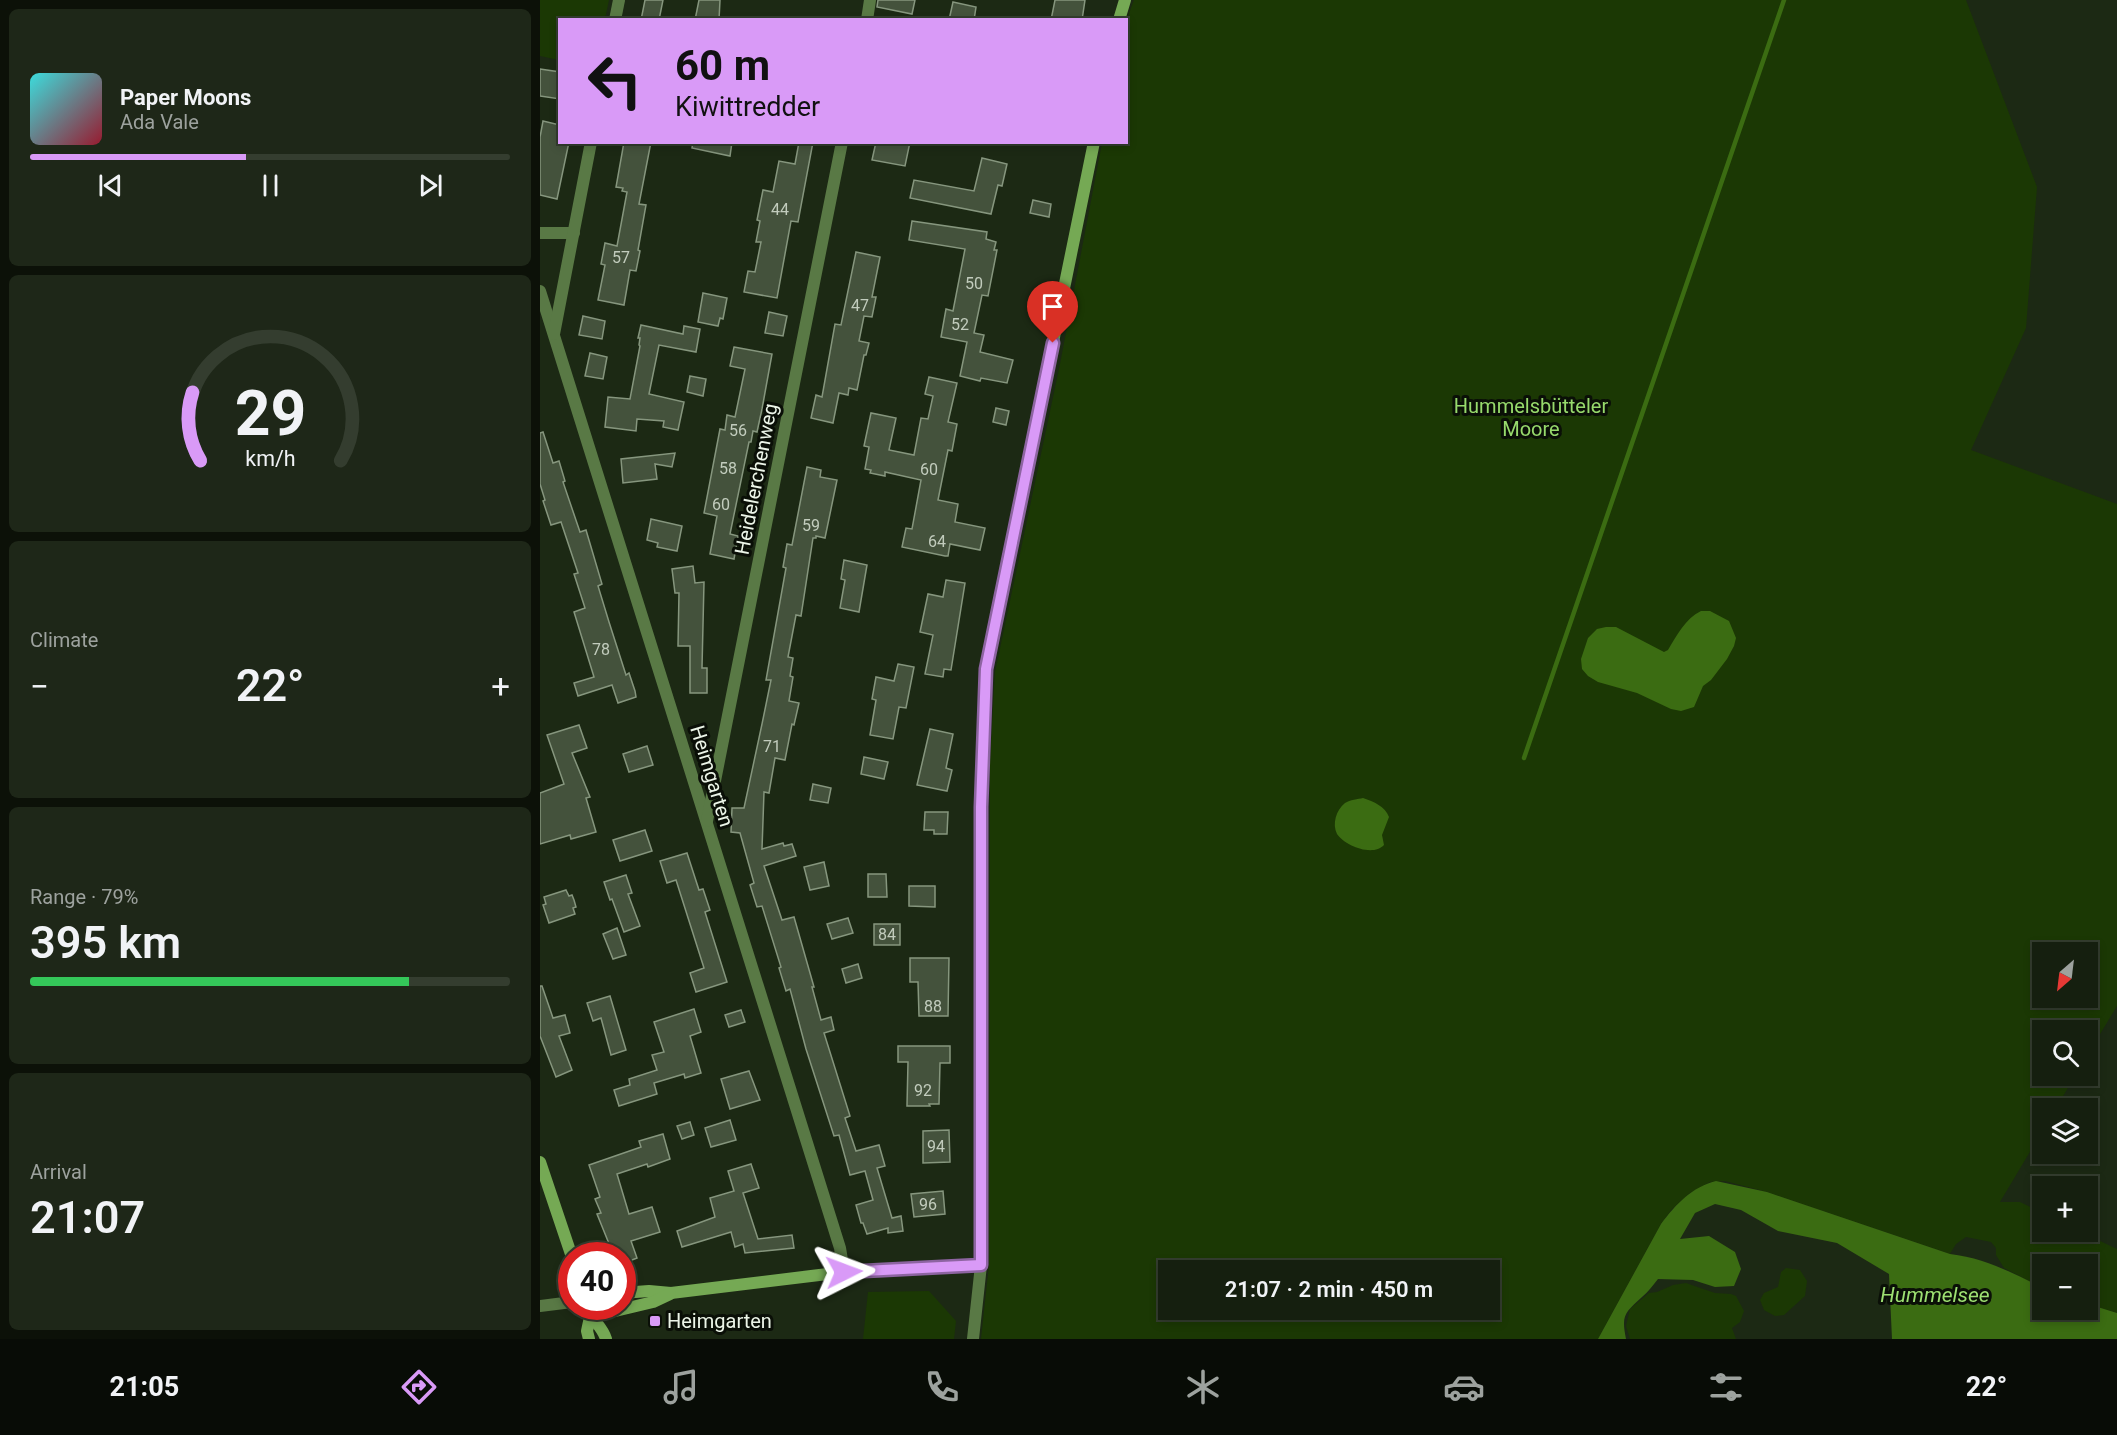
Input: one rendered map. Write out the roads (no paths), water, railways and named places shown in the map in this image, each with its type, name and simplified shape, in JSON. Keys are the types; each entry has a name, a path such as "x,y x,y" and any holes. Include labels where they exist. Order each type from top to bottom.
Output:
{"street":[{"path":"615,18 619,0"},
{"path":"867,18 870,0"},
{"path":"1120,18 1125,0"},
{"path":"554,335 591,144"},
{"name":"Heidelerchenweg","path":"707,823 842,144"},
{"path":"973,1339 981,1265 981,807 986,669 1094,144"},
{"path":"540,233 574,233"},
{"name":"Heimgarten","path":"540,291 840,1248 844,1272"},
{"path":"540,1162 567,1242"},
{"path":"636,1292 671,1293 844,1272 981,1265"},
{"path":"636,1305 653,1302 671,1293"},
{"path":"540,1306 558,1304"},
{"path":"588,1320 589,1339"},
{"path":"596,1320 604,1330 606,1339"}],"water":[{"path":"1701,611 1710,611 1729,621 1736,638 1727,659 1711,680 1703,686 1694,707 1681,711 1671,709 1637,693 1598,682 1582,669 1581,659 1588,638 1597,629 1616,627 1664,652 1668,650 1686,623"},
{"path":"1363,798 1382,807 1389,817 1382,835 1384,845 1373,850 1352,846 1337,834 1335,826 1339,809 1345,803"},
{"name":"Hummelsee","path":"1716,1181 1767,1192 1950,1254 1998,1267 2032,1282 2032,1320 2098,1320 2098,1307 2117,1313 2117,1339 1892,1339 1889,1274 1837,1243 1778,1231 1741,1210 1715,1204 1695,1213 1680,1239 1709,1236 1735,1252 1741,1269 1734,1286 1715,1287 1693,1280 1658,1279 1626,1315 1624,1324 1626,1339 1598,1339 1661,1224 1685,1197"}],"waterway":[{"path":"1524,758 1784,0"}],"place":[{"name":"Heimgarten","path":"655,1321"}],"park label":[{"name":"Hummelsbütteler Moore","path":"1531,418"}]}
